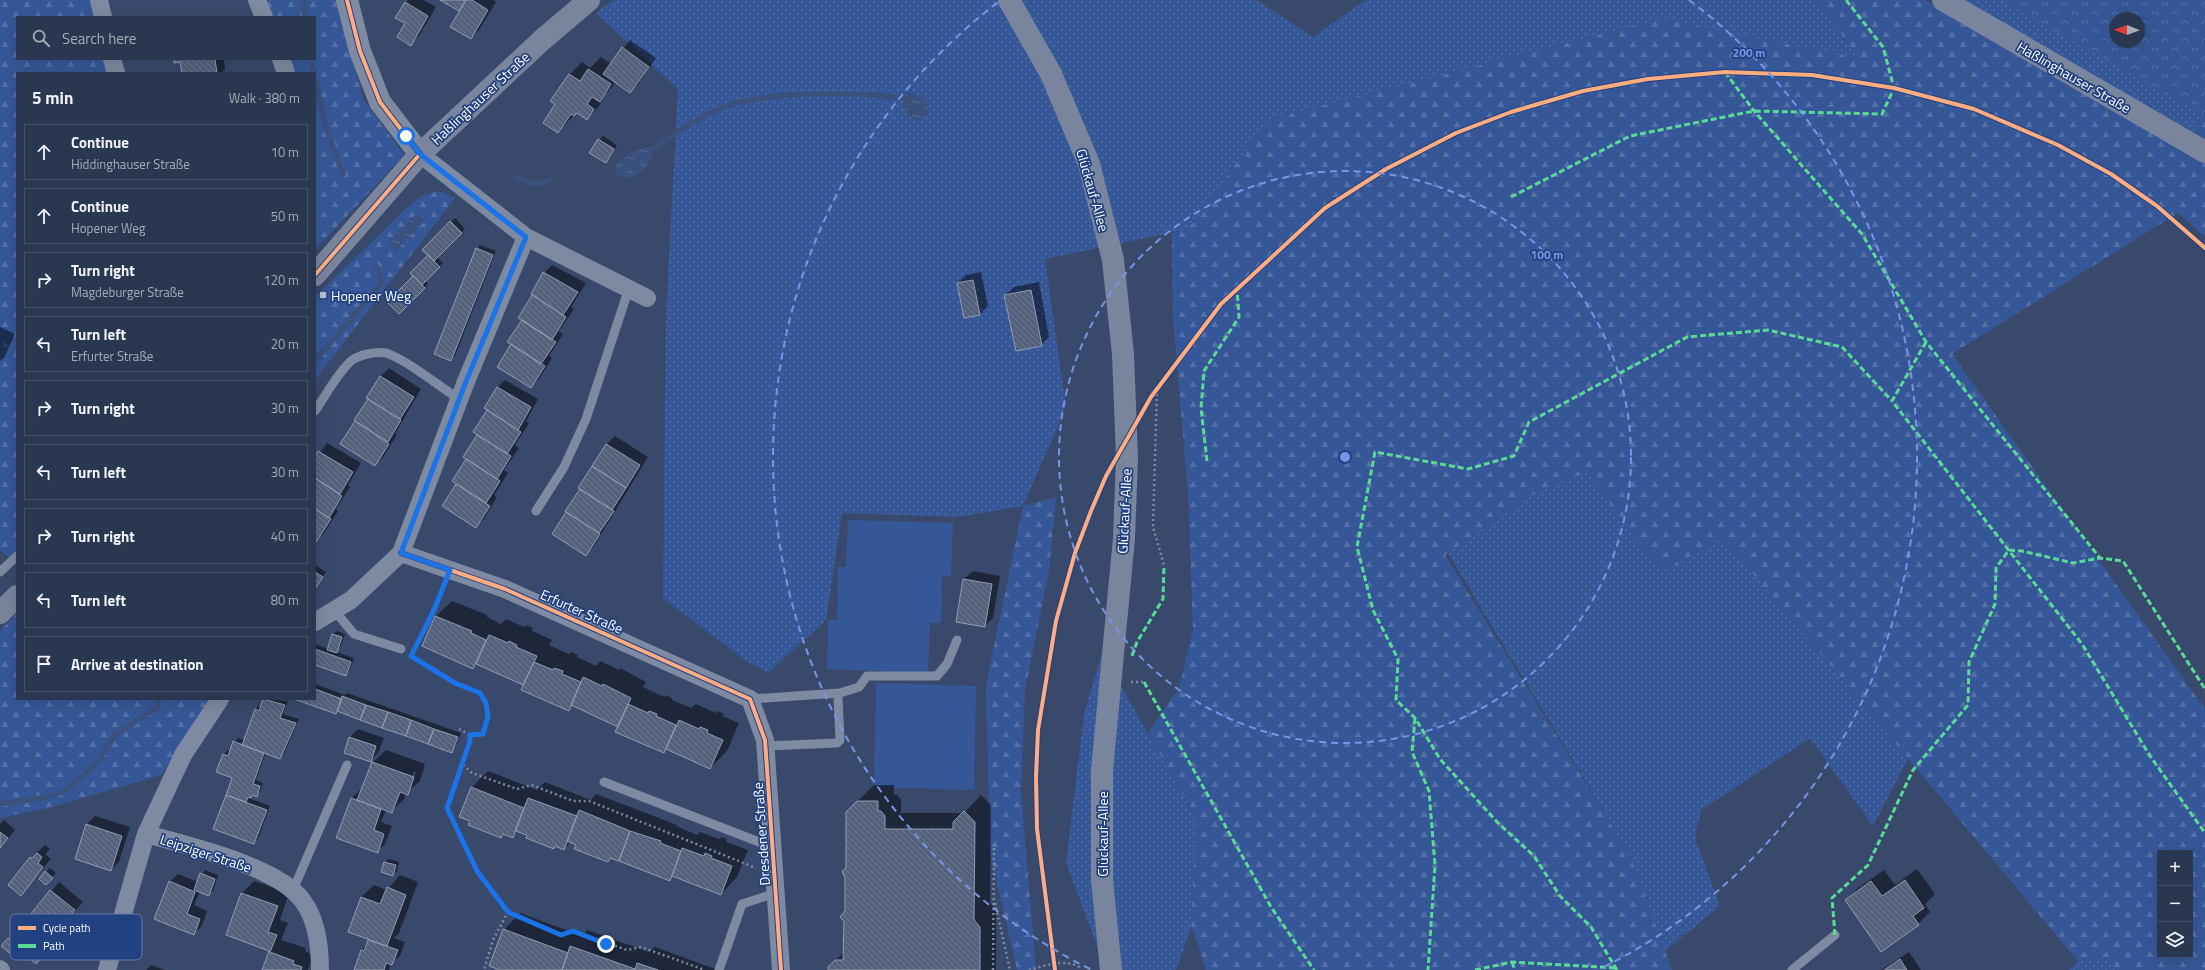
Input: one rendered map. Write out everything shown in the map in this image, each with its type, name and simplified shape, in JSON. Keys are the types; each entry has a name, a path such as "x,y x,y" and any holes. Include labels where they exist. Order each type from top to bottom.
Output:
{"main road":[{"name":"Haßlinghauser Straße","path":"316,274 420,154 548,35 589,0"},
{"name":"Glückauf-Allee","path":"1009,0 1051,74 1088,164 1113,260 1123,354 1127,458 1124,538 1102,770 1102,880 1111,970"},
{"name":"Haßlinghauser Straße","path":"1943,0 2205,152"},
{"path":"0,613 16,597"}],"street":[{"path":"99,0 103,16"},
{"path":"257,0 264,16"},
{"path":"347,0 360,51 380,102 420,154 526,237 647,298"},
{"path":"112,60 116,72"},
{"path":"281,60 286,72"},
{"path":"316,621 351,600 401,553 459,399 526,237"},
{"name":"Erfurter Straße","path":"401,553 505,589 750,699"},
{"name":"Dresdener Straße","path":"750,699 766,746 781,970"},
{"path":"123,914 146,834 183,755 219,700"},
{"name":"Leipziger Straße","path":"146,834 222,856 254,868 293,890 302,899 311,914 318,940 320,970"},
{"path":"107,970 110,960"}],"lane":[{"path":"536,511 564,467 586,419 629,288"},
{"path":"316,409 339,374 352,360 365,354 385,353 408,365 459,399"},
{"path":"0,572 16,557"},
{"path":"334,610 354,634 401,649"},
{"path":"750,699 836,693 859,687 867,676 937,676 947,664 957,640"},
{"path":"766,746 837,743 840,740 838,697 836,693"},
{"path":"293,890 347,765"},
{"path":"604,782 772,847"},
{"path":"719,970 742,904 776,894"},
{"path":"1792,970 1835,935"}],"path":[{"path":"1157,389 1153,527 1164,565"},
{"path":"411,656 434,610 450,570"},
{"path":"401,649 455,683 480,693 486,703 488,716 483,734 470,735 459,729"},
{"path":"1130,676 1129,682 1144,682"},
{"path":"470,735 470,741 463,765 447,808 477,871 508,912 561,935 573,931 627,950 640,947 706,970"},
{"path":"463,765 472,773 517,789 532,785 573,801 589,801 775,875"},
{"path":"993,970 994,844"},
{"path":"994,896 1010,970"},
{"path":"484,970 493,940 508,912"},
{"path":"1029,970 1072,962 1079,967 1079,970"}],"green space":[{"path":"0,0 96,0 99,16 16,16 16,60 108,60 112,72 16,72 16,561 0,551"},
{"path":"268,0 338,0 349,50 364,100 404,155 316,249 316,72 290,72 285,60 316,60 316,16 271,16"},
{"path":"614,0 1256,0 1313,37 1366,0 1817,0 1858,59 1661,19 1269,119 1188,229 1045,259 1066,407 1023,506 957,517 842,513 826,620 768,673 748,662 663,598 666,314 678,89 596,13"},
{"path":"1817,0 1925,0 2205,163 2205,237 2178,213 1952,354 2205,709 2205,970 2115,970 2103,957 2078,961 1723,538 1667,571 1637,541 1587,472 1534,494 1445,555 1630,855 1672,970 1206,970 1191,924 1197,819 1148,733 1179,688 1193,629 1188,493 1173,318 1172,233 1188,229 1269,119 1661,19 1858,58"},
{"path":"1960,0 2178,0 2205,81 2196,139"},
{"path":"2001,0 2205,0 2205,116"},
{"path":"2205,81 2205,145 2196,139"},
{"path":"439,191 455,198 316,379 316,296 413,202 423,195"},
{"path":"1587,471 1637,541 1667,571 1723,538 1908,759 1873,826 1810,738 1701,810 1695,838 1720,906 1665,951 1630,855 1448,553 1534,494"},
{"path":"1056,497 1049,570 1025,690 1021,793 1036,970 1017,970 990,853 986,685 1023,506"},
{"path":"848,520 953,523 951,577 942,576 941,623 930,623 928,673 827,669 828,620 837,620 838,567 846,567"},
{"path":"16,614 16,700 211,700 161,775 52,807 0,818 0,631"},
{"path":"1102,653 1197,820 1192,925 1176,970 1101,970 1103,962 1066,863 1084,714"},
{"path":"876,683 976,686 974,790 874,787"},
{"path":"2103,957 2115,970 2069,970 2078,961"}],"water":[{"path":"906,93 916,94 923,98 928,104 929,114 917,120 908,116 902,106"},
{"path":"657,146 646,168 631,179 619,176 614,169 622,159 632,152"},
{"path":"417,213 425,221 396,251 388,243"}],"building":[{"path":"440,0 466,0 459,11"},
{"path":"466,0 472,0 488,10 471,39 450,27"},
{"path":"405,2 428,16 411,46 397,37 405,23 395,18"},
{"path":"622,47 649,67 630,93 603,74"},
{"path":"174,60 215,60 217,72 182,72 180,62 174,63"},
{"path":"588,69 611,84 600,102 592,97 587,104 594,109 587,120 577,113 574,116 571,114 558,133 543,123 555,104 550,101 569,74 580,81"},
{"path":"598,139 614,149 606,163 589,153"},
{"path":"450,221 462,233 434,261 422,250"},
{"path":"476,248 493,255 451,361 434,354"},
{"path":"428,255 440,267 422,285 410,273"},
{"path":"543,272 578,292 563,315 531,294"},
{"path":"413,276 425,288 399,314 387,302"},
{"path":"973,280 980,315 964,318 957,283"},
{"path":"1031,290 1042,346 1016,351 1004,295"},
{"path":"532,295 566,317 552,340 518,318"},
{"path":"522,320 556,342 541,364 507,342"},
{"path":"511,344 545,366 531,388 497,367"},
{"path":"380,376 414,397 400,419 366,398"},
{"path":"497,387 531,407 518,430 484,408"},
{"path":"368,399 401,420 388,442 354,420"},
{"path":"487,410 521,432 507,454 473,432"},
{"path":"355,421 389,444 375,466 340,444"},
{"path":"477,435 511,456 497,479 463,457"},
{"path":"606,444 640,465 626,488 592,466"},
{"path":"318,451 353,472 340,494 316,479 316,454"},
{"path":"466,459 500,481 486,503 452,481"},
{"path":"592,466 626,488 612,510 578,488"},
{"path":"316,479 342,496 329,518 316,510"},
{"path":"456,484 490,506 476,528 442,506"},
{"path":"580,489 614,511 599,533 565,511"},
{"path":"316,510 331,519 316,542"},
{"path":"566,512 600,534 586,556 552,534"},
{"path":"316,573 323,577 316,588"},
{"path":"963,579 992,584 985,627 956,622"},
{"path":"435,616 472,631 471,633 486,640 473,669 422,646"},
{"path":"332,634 342,637 337,653 327,650"},
{"path":"489,635 508,643 509,641 517,645 516,647 537,656 523,685 476,664"},
{"path":"316,649 351,662 346,676 316,665"},
{"path":"534,662 553,670 554,668 563,671 562,674 581,682 569,711 521,690"},
{"path":"583,677 602,686 603,684 631,698 618,727 571,705"},
{"path":"316,689 342,699 336,714 297,700 316,700"},
{"path":"342,696 366,705 360,720 337,711"},
{"path":"263,700 285,705 280,718 296,723 280,759 242,745 255,709 259,711"},
{"path":"628,704 648,713 649,711 657,714 656,716 676,725 664,753 615,732"},
{"path":"366,705 388,712 382,728 360,720"},
{"path":"388,712 411,720 406,736 382,728"},
{"path":"411,720 434,729 428,744 406,736"},
{"path":"679,720 699,729 700,727 708,730 707,733 723,740 710,769 666,749"},
{"path":"434,729 458,737 452,753 428,744"},
{"path":"349,737 376,746 371,762 344,753"},
{"path":"233,741 264,753 253,784 260,786 257,797 252,795 251,798 248,797 246,802 226,795 232,778 216,772 223,754 228,756"},
{"path":"372,762 414,777 408,795 400,792 392,813 357,800"},
{"path":"471,787 524,808 513,838 503,834 501,838 468,825 470,821 459,817"},
{"path":"226,795 267,810 254,844 213,829"},
{"path":"351,798 381,809 374,830 384,834 378,853 336,838"},
{"path":"528,798 577,816 564,850 555,846 554,849 526,838 527,835 515,831"},
{"path":"857,801 878,801 878,811 881,811 885,816 885,829 953,829 953,822 964,811 975,822 974,920 980,927 980,970 828,970 828,967 835,960 843,960 844,921 840,917 845,911 845,878 842,871 846,868 846,812"},
{"path":"579,810 630,831 619,861 610,858 608,862 574,849 576,845 567,841"},
{"path":"86,824 122,836 111,871 75,859"},
{"path":"630,831 661,841 660,843 681,851 670,881 619,861"},
{"path":"0,832 8,838 0,848"},
{"path":"682,848 704,856 705,853 712,856 711,858 732,866 721,895 672,876"},
{"path":"37,853 42,857 38,863 43,867 21,896 8,885 30,857 32,858"},
{"path":"384,862 396,865 393,876 381,872"},
{"path":"45,871 53,878 46,885 39,879"},
{"path":"200,873 215,879 209,896 194,890"},
{"path":"1905,880 1924,908 1913,916 1919,925 1881,952 1845,900 1871,881 1882,896"},
{"path":"169,881 195,892 187,914 200,919 194,935 154,919"},
{"path":"387,887 406,895 387,946 348,932 361,897 380,904"},
{"path":"50,890 75,910 72,914 31,914"},
{"path":"241,893 278,906 268,932 277,935 270,952 294,961 293,964 302,967 301,970 262,970 269,951 226,935"},
{"path":"503,929 568,953 562,970 500,970 489,966"},
{"path":"8,938 10,939 10,954 1,946"},
{"path":"368,940 398,950 392,965 386,963 384,970 354,970 361,950 364,951"},
{"path":"570,946 635,969 635,970 562,970"},
{"path":"1900,959 1907,970 1884,970"},
{"path":"31,960 39,960 36,964"},
{"path":"637,963 658,970 635,970"}],"waterway":[{"path":"303,0 305,16"},
{"path":"311,60 314,72"},
{"path":"316,83 327,130 343,174"},
{"path":"657,146 695,121 715,111 726,106 755,99 776,96 820,94 904,98"},
{"path":"517,178 536,185 551,180"},
{"path":"316,360 379,286 381,281 377,267"},
{"path":"0,804 47,797 66,791 99,760 115,735 158,707 159,700"}],"marked path":[{"path":"1511,197 1630,136 1754,111 1882,114 1894,88 1883,47 1846,0"},
{"path":"1725,72 1754,111 1862,234 1926,342 2100,558"},
{"path":"1207,461 1201,408 1204,371 1239,317 1237,289"},
{"path":"1617,970 1591,927 1560,896 1534,856 1498,823 1440,759 1415,718 1396,700 1398,659 1373,610 1357,547 1375,452 1468,469 1514,456 1529,422 1687,337 1768,330 1842,347 1892,401"},
{"path":"1926,342 1892,401 2082,644 2150,756 2205,833"},
{"path":"1835,935 1832,898 1868,865 1913,770 1968,705 1969,662 1995,604 1996,568 2009,550 2022,551 2073,563 2100,558 2123,561 2205,689"},
{"path":"1132,656 1137,642 1163,599 1164,565"},
{"path":"1144,682 1271,907 1314,970"},
{"path":"1415,718 1412,752 1429,791 1435,865 1428,970"},
{"path":"1512,962 1515,970"},
{"path":"1475,970 1512,962 1617,968"}],"cycle path":[{"path":"316,274 420,154 380,102 360,51 347,0"},
{"path":"1055,970 1037,829 1036,777 1038,730 1056,621 1075,553 1091,511 1106,476 1151,397 1221,304 1325,208 1386,169 1456,133 1511,112 1583,91 1648,79 1725,72 1812,75 1894,88 1974,109 2058,145 2111,174 2157,206 2205,248"},
{"path":"401,553 505,589 750,699 765,740 781,970"}],"place":[{"name":"Hopener Weg","path":"323,295"}],"route":[{"path":"406,136 420,154 526,237 465,384 401,553 450,570 434,610 411,656 455,683 480,693 486,703 488,716 483,734 470,735 470,741 463,765 447,808 477,871 508,912 561,935 573,931 606,944"}]}
